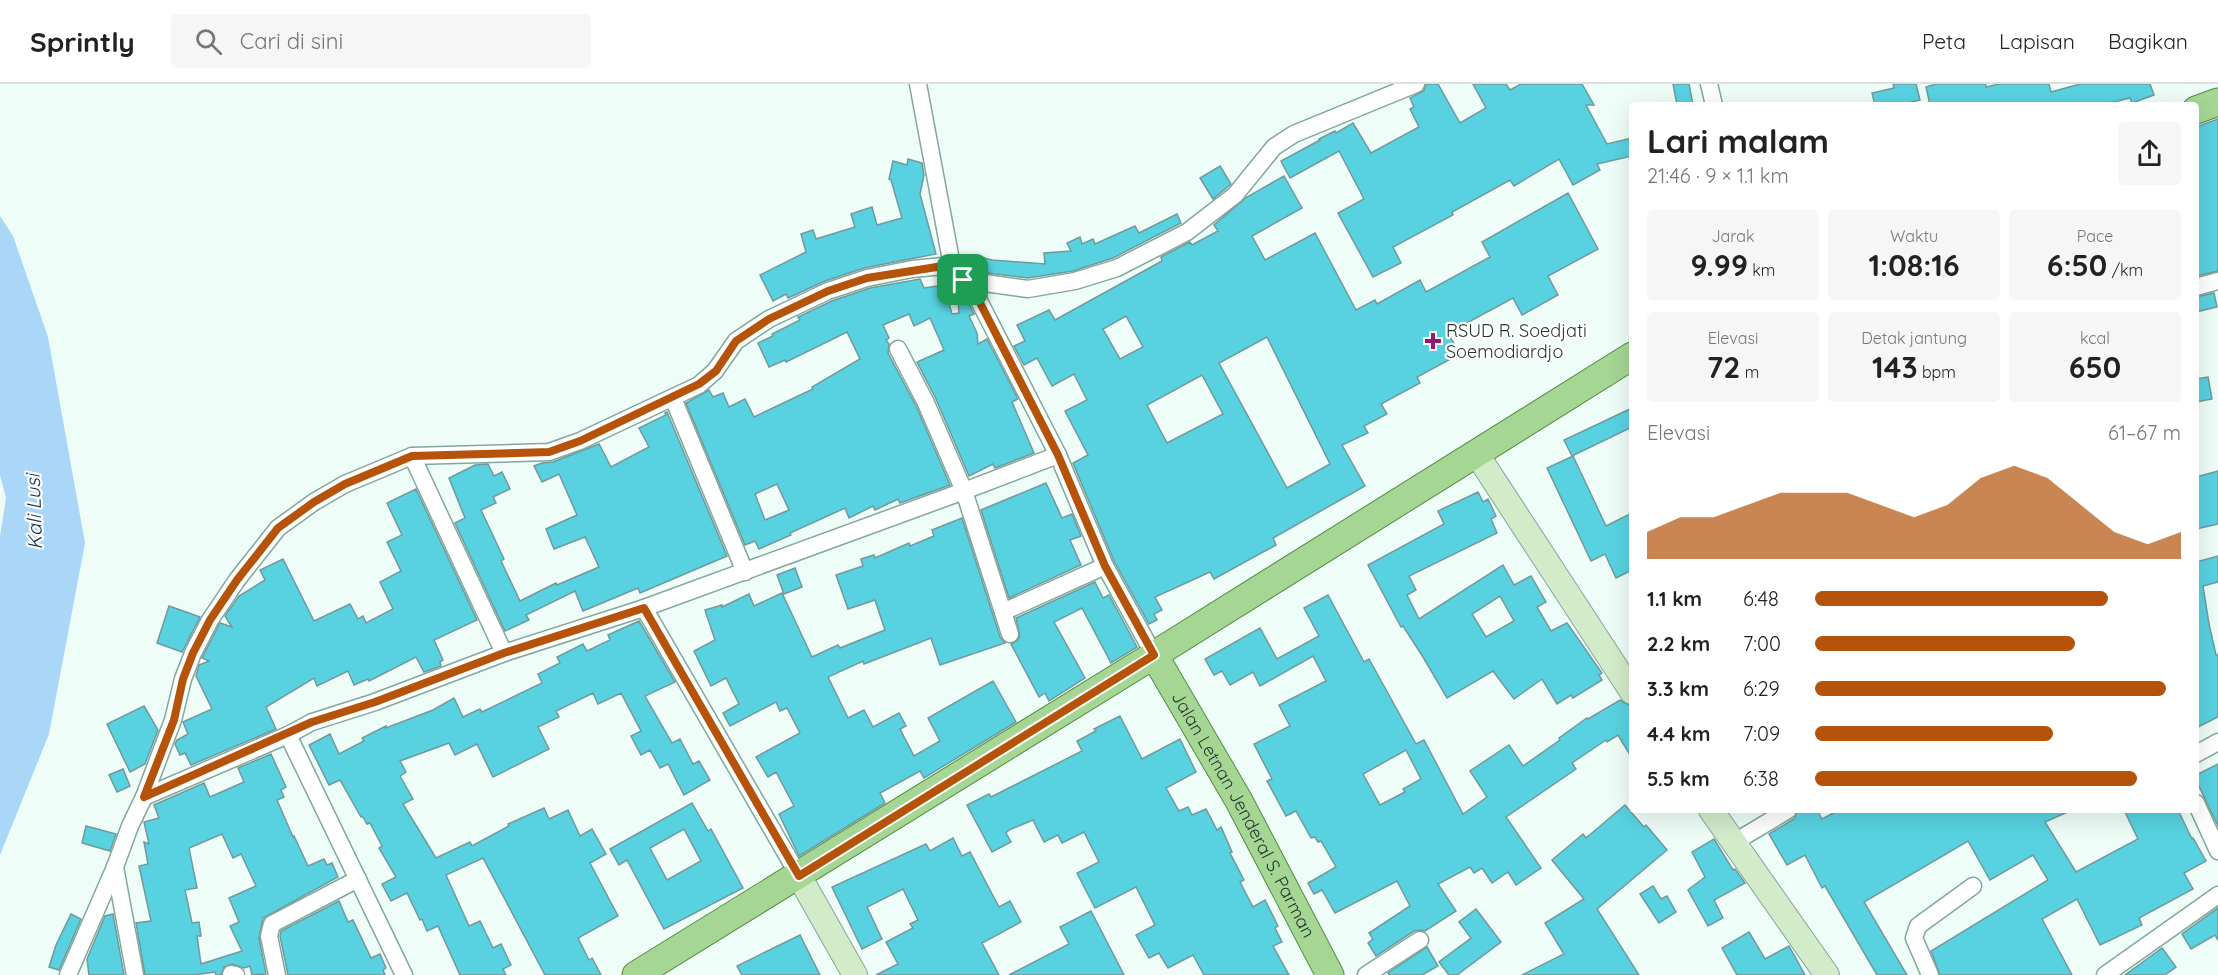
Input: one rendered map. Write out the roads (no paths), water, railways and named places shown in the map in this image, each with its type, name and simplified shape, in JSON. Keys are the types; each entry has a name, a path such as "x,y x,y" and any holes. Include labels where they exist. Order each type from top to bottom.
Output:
{"main road":[{"path":"2199,109 2218,102"},
{"path":"636,975 799,876 1629,358"},
{"path":"1476,453 1629,687"},
{"name":"Jalan Letnan Jenderal S. Parman","path":"1154,655 1239,801 1330,975"},
{"path":"1713,813 1827,975"},
{"path":"799,876 855,975"}],"street":[{"path":"918,84 958,276"},
{"path":"958,276 1028,289 1076,281 1117,268 1187,232 1235,195 1274,147 1294,134 1416,84"},
{"path":"1709,84 1713,102"},
{"path":"68,975 144,797 174,720 183,679 197,644 237,580 278,528 314,502 345,484 412,456 549,452 580,441 699,384 716,371 736,341 769,319 828,291 867,278 912,269 943,266 958,276 975,293 1058,455 1105,566 1154,655"},
{"path":"2199,286 2218,281"},
{"path":"898,349 926,403 964,491 1010,634"},
{"path":"673,398 745,572"},
{"path":"144,797 288,735 312,722 375,702 504,653 644,608 745,572 1058,455"},
{"path":"412,456 504,653"},
{"path":"1003,612 1105,566"},
{"path":"644,608 799,876"},
{"path":"288,735 404,975"},
{"path":"2199,752 2218,742"},
{"path":"2199,810 2218,851"},
{"path":"1733,843 1783,813"},
{"path":"116,867 135,975"},
{"path":"277,975 269,936 272,924 358,879"},
{"path":"1930,975 1914,938 1917,926 1973,886"},
{"path":"2105,975 2218,895"},
{"path":"1366,975 1420,940"}],"water":[{"name":"Kali Lusi","path":"0,216 13,236 48,337 85,543 49,734 0,855 0,536 6,498 0,475"}],"place":[{"name":"RSUD R. Soedjati Soemodiardjo","path":"1433,341"}]}
